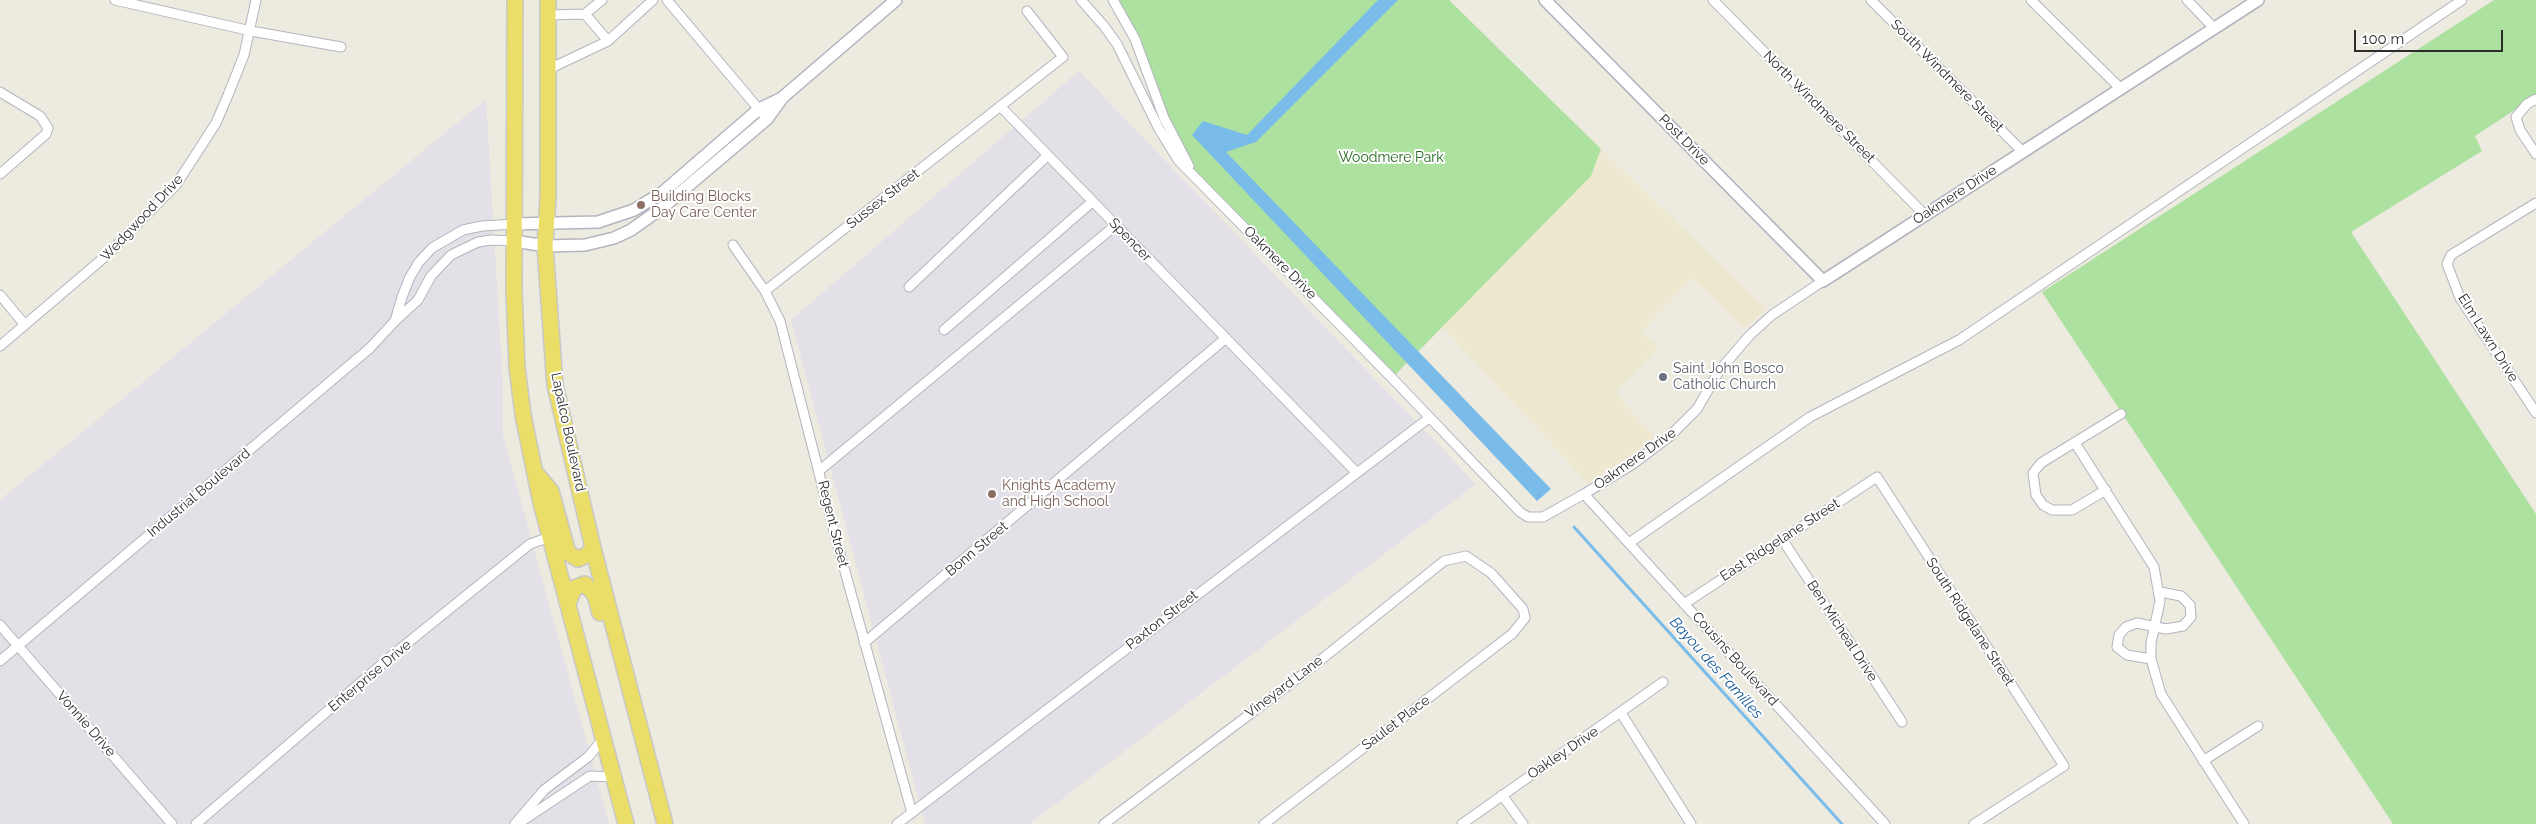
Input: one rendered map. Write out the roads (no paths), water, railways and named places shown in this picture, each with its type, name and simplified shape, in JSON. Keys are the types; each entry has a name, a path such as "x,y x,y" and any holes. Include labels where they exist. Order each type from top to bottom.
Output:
{"main road":[{"path":"515,0 514,291 517,367 523,415 550,537 626,824"},
{"path":"541,0 539,67 547,108"},
{"name":"Lapalco Boulevard","path":"548,7 548,196 545,246 556,385 621,657 665,824"},
{"path":"534,471 551,491 568,553 578,559 587,555 594,548"},
{"path":"568,604 574,588 585,584 590,587 595,595 603,627 621,657"}],"street":[{"path":"114,0 251,31 340,47"},
{"name":"Wedgwood Drive","path":"0,346 107,255 176,186 216,123 244,54 251,31 256,0"},
{"path":"585,14 602,0"},
{"path":"547,70 608,41 653,0"},
{"path":"667,0 767,119"},
{"path":"783,97 896,0"},
{"name":"Oakmere Drive","path":"1081,0 1117,44 1170,149 1178,160 1520,512 1528,517 1543,518 1633,464 1686,423 1697,409 1719,371 1746,338 1772,315 1924,214 2258,0"},
{"name":"Oakmere Drive","path":"1113,0 1135,39 1164,118 1196,177"},
{"name":"Post Drive","path":"1546,0 1823,281"},
{"name":"North Windmere Street","path":"1713,0 1924,214"},
{"name":"South Windmere Street","path":"1870,0 2022,151"},
{"path":"2031,0 2120,88"},
{"path":"2186,0 2214,28"},
{"path":"1629,544 1810,417 1959,340 2462,0"},
{"path":"548,7 585,14 608,41"},
{"path":"1000,106 1063,57 1027,11"},
{"path":"0,92 40,116 48,128 46,134 0,174"},
{"name":"Industrial Boulevard","path":"395,321 410,277 432,248 463,230 482,226 515,224 598,222 634,210 670,186 759,109 783,97"},
{"name":"Industrial Boulevard","path":"0,661 370,348 418,300 431,276 451,255 478,242 491,240 545,246 598,243 631,230 677,196 767,119 783,97"},
{"path":"2536,99 2527,104 2516,117 2520,130 2536,154"},
{"name":"Spencer","path":"1000,106 1356,472"},
{"name":"Sussex Street","path":"765,291 1000,106"},
{"path":"910,287 1047,156"},
{"path":"944,330 1092,202"},
{"name":"Elm Lawn Drive","path":"2536,203 2451,255 2447,264 2460,298 2536,413"},
{"path":"820,470 1116,225"},
{"name":"Regent Street","path":"733,245 765,291 780,321 864,643 912,813"},
{"path":"0,295 25,325"},
{"name":"Bonn Street","path":"864,643 1226,338"},
{"path":"2106,490 2072,510 2052,510 2044,505 2036,495 2033,473 2041,463 2121,414"},
{"name":"Paxton Street","path":"897,824 1429,418"},
{"path":"2075,443 2147,553 2154,567 2160,592 2151,659 2160,694 2244,824"},
{"name":"East Ridgelane Street","path":"1684,604 1876,477"},
{"name":"South Ridgelane Street","path":"1876,477 2064,766 1974,824"},
{"name":"Cousins Boulevard","path":"1584,494 1885,824"},
{"name":"Enterprise Drive","path":"196,824 423,631 530,544 550,537"},
{"name":"Ben Micheal Drive","path":"1782,539 1902,722"},
{"name":"Saulet Place","path":"1264,824 1512,634 1525,618 1523,609 1491,573 1466,556"},
{"name":"Vineyard Lane","path":"1104,824 1307,671 1444,561 1466,556"},
{"path":"2151,659 2127,655 2117,647 2119,635 2126,627 2137,623 2166,629 2183,626 2191,617 2190,605 2181,596 2160,592"},
{"name":"Vonnie Drive","path":"0,625 172,824"},
{"name":"Oakley Drive","path":"1462,824 1663,682"},
{"path":"1621,713 1691,824"},
{"path":"2203,761 2258,726"},
{"path":"516,824 544,790 588,757 603,739"},
{"path":"516,824 590,776 614,777"},
{"path":"1502,795 1522,824"}],"water":[{"path":"1378,0 1398,0 1256,142 1226,152 1551,489 1537,501 1192,135 1203,121 1247,135"}],"waterway":[{"name":"Bayou des Familles","path":"1574,527 1842,824"}],"place":[{"name":"Building Blocks Day Care Center","path":"641,205"},
{"name":"Saint John Bosco Catholic Church","path":"1663,377"},
{"name":"Knights Academy and High School","path":"992,494"}],"park label":[{"name":"Woodmere Park","path":"1391,158"}]}
